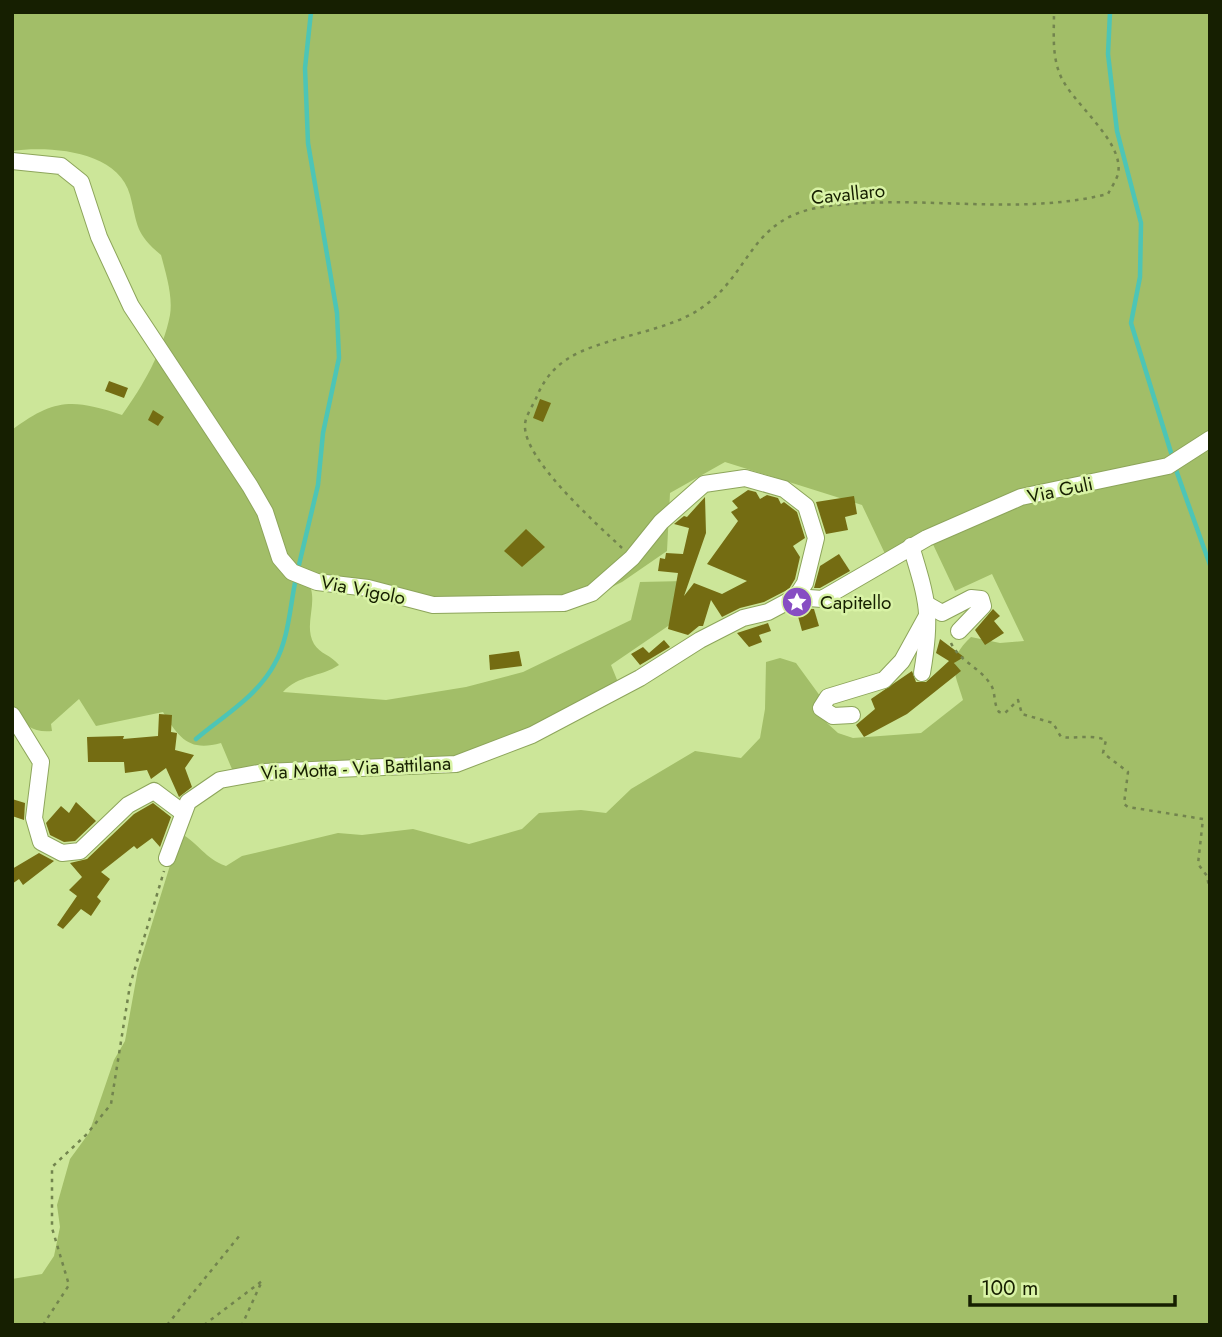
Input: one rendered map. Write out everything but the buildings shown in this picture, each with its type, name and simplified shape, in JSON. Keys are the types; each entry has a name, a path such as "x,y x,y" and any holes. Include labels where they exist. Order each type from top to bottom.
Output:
{"street":[{"name":"Via Vigolo","path":"12,161 61,166 81,182 99,237 131,306 192,394 217,440 250,486 265,512 280,558 292,572 317,582 369,588 433,605 564,603 592,593 632,558 661,522 704,484 745,478 784,489 806,506 816,538 805,583 796,597"},
{"name":"Via Guli","path":"911,546 1021,498 1168,466 1210,439"},
{"path":"796,597 822,599 911,546 928,608 930,627 922,673"},
{"name":"Via Motta - Via Battilana","path":"182,812 188,802 220,780 264,772 456,764 533,735 640,678 700,640 743,618 768,612 796,597"},
{"path":"928,608 942,613 971,598 981,599 983,606 954,635"},
{"path":"852,715 833,716 821,708 828,697 884,680 902,662 928,608"},
{"path":"12,715 41,762 34,818 41,842 62,853 80,851 128,805 154,791 182,812 167,858"}],"path":[{"name":"Cavallaro","path":"632,558 533,454 524,425 546,374 579,352 697,311 724,288 759,239 782,219 821,207 901,203 1037,205 1108,194 1118,173 1115,157 1102,131 1059,73 1053,43 1054,12"},
{"path":"954,635 961,659 983,674 993,688 993,703 999,712 1005,713 1018,700 1022,714 1053,723 1061,737 1073,738 1090,734 1106,740 1103,753 1128,772 1124,804 1128,807 1210,818"},
{"path":"1203,819 1198,864 1207,876 1210,892"},
{"path":"43,1325 69,1285 52,1228 52,1167 86,1134 111,1104 130,985 167,858"},
{"path":"1210,921 1210,927"},
{"path":"167,1325 240,1235"},
{"path":"204,1325 262,1281 242,1325"}],"green space":[{"path":"12,12 1210,12 1210,1325 12,1325 12,1279 42,1274 54,1256 60,1227 57,1205 70,1159 89,1133 114,1060 125,1041 138,969 180,833 212,859 226,866 242,856 338,833 362,835 413,829 469,844 522,829 539,813 581,810 606,813 631,789 695,751 741,758 760,738 765,709 766,662 780,658 796,663 823,700 827,723 838,733 853,738 921,733 963,700 954,666 958,653 971,637 1000,643 1024,641 992,574 955,591 930,538 887,558 862,505 725,462 670,493 667,551 622,582 567,609 441,612 376,589 311,589 311,637 316,647 339,665 296,682 283,692 386,700 466,687 523,672 631,620 640,582 685,581 674,622 611,665 622,692 445,767 237,781 221,743 201,746 186,741 163,712 96,726 79,699 51,724 52,731 40,731 30,727 12,712 12,430 40,412 65,404 90,406 122,415 145,380 157,355 167,328 171,300 161,255 142,235 130,195 123,180 112,168 80,154 44,149 12,151"}],"waterway":[{"path":"298,569 318,485 323,433 339,358 337,313 308,143 305,68 311,12"},
{"path":"1110,12 1108,54 1117,131 1141,223 1140,277 1131,323 1173,459"},
{"path":"1175,467 1210,565"},
{"path":"196,739 239,705 268,675 283,643 296,578"}],"place":[{"name":"Capitello","path":"797,602"}]}
